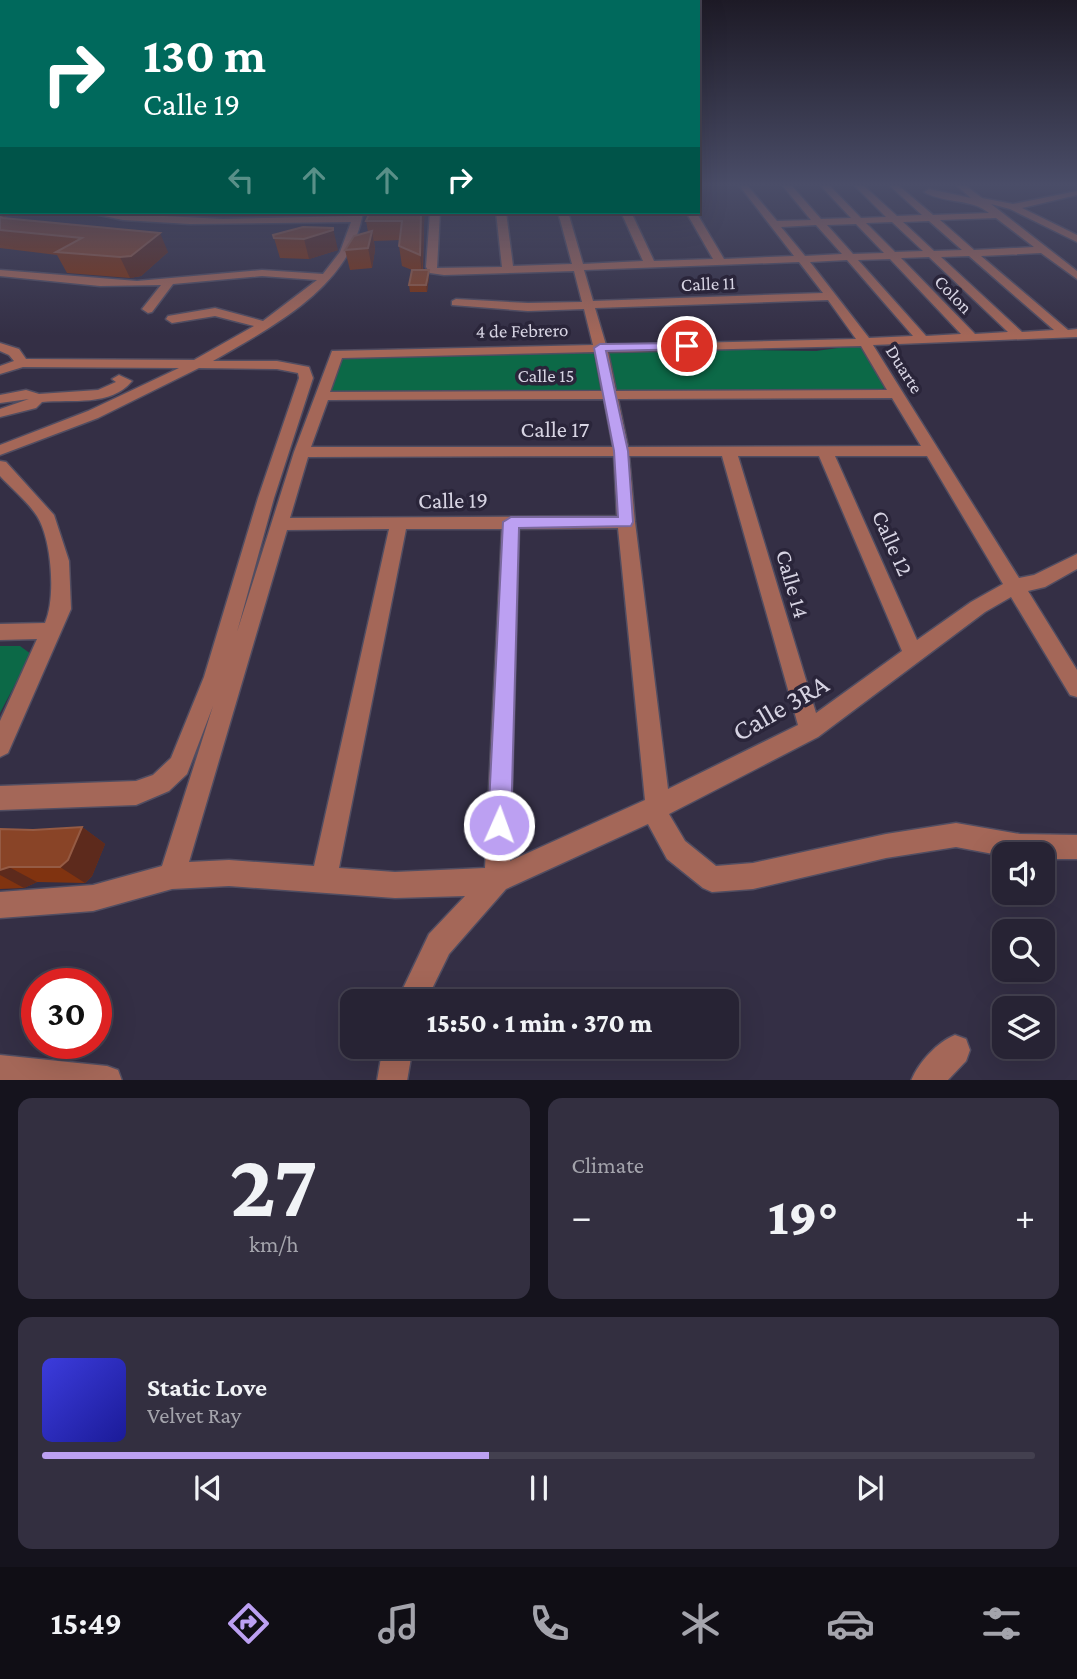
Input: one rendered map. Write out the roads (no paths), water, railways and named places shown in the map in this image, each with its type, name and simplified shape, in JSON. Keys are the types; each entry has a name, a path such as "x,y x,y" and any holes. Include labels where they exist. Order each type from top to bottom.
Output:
{"street":[{"path":"0,450 69,426 158,387 265,325 297,302 341,258 349,235"},
{"path":"433,235 431,267 434,271 974,255 1047,250"},
{"path":"504,235 508,270"},
{"path":"569,235 600,348 621,451 655,808 677,850 712,880 753,876 886,846 956,835 1020,846 1077,847"},
{"path":"637,235 650,265"},
{"path":"705,235 721,263"},
{"name":"Duarte","path":"783,235 864,340 1075,681"},
{"path":"833,235 922,339"},
{"name":"Colon","path":"873,235 971,337"},
{"path":"912,235 1019,336"},
{"path":"951,235 1071,334"},
{"path":"1027,235 1077,276"},
{"path":"0,272 100,284 262,273 323,277"},
{"path":"148,309 170,281"},
{"name":"Calle 11","path":"456,303 528,307 830,296"},
{"path":"172,319 215,312 265,325"},
{"name":"4 de Febrero","path":"321,396 334,357 341,352 819,344 864,340 1071,334"},
{"path":"0,347 14,352 22,363"},
{"path":"0,370 22,363 297,367 304,370 306,378 266,498 214,677 179,766 162,783 136,793 0,799"},
{"path":"136,365 158,387"},
{"path":"0,399 26,394 38,398 59,394 110,393 121,387 125,381 119,379"},
{"name":"Calle 15","path":"321,396 898,394"},
{"path":"172,876 321,396"},
{"path":"0,413 31,405 38,398"},
{"name":"Calle 17","path":"302,452 934,451"},
{"name":"Calle 14","path":"729,453 810,730"},
{"name":"Calle 12","path":"825,453 914,655"},
{"path":"0,466 46,515 60,561 61,610 0,746"},
{"path":"417,989 439,944 497,880 511,522"},
{"name":"Calle 19","path":"281,524 626,522"},
{"path":"324,881 399,524"},
{"name":"Calle 3RA","path":"497,880 655,808 810,730 978,607 1015,586 1038,582 1077,561"},
{"path":"0,632 53,631"},
{"path":"1,907 93,898 172,876 229,873 407,885 497,880"},
{"path":"926,1080 955,1050"},
{"path":"392,1080 396,1059"},
{"path":"0,1070 107,1080"}]}
